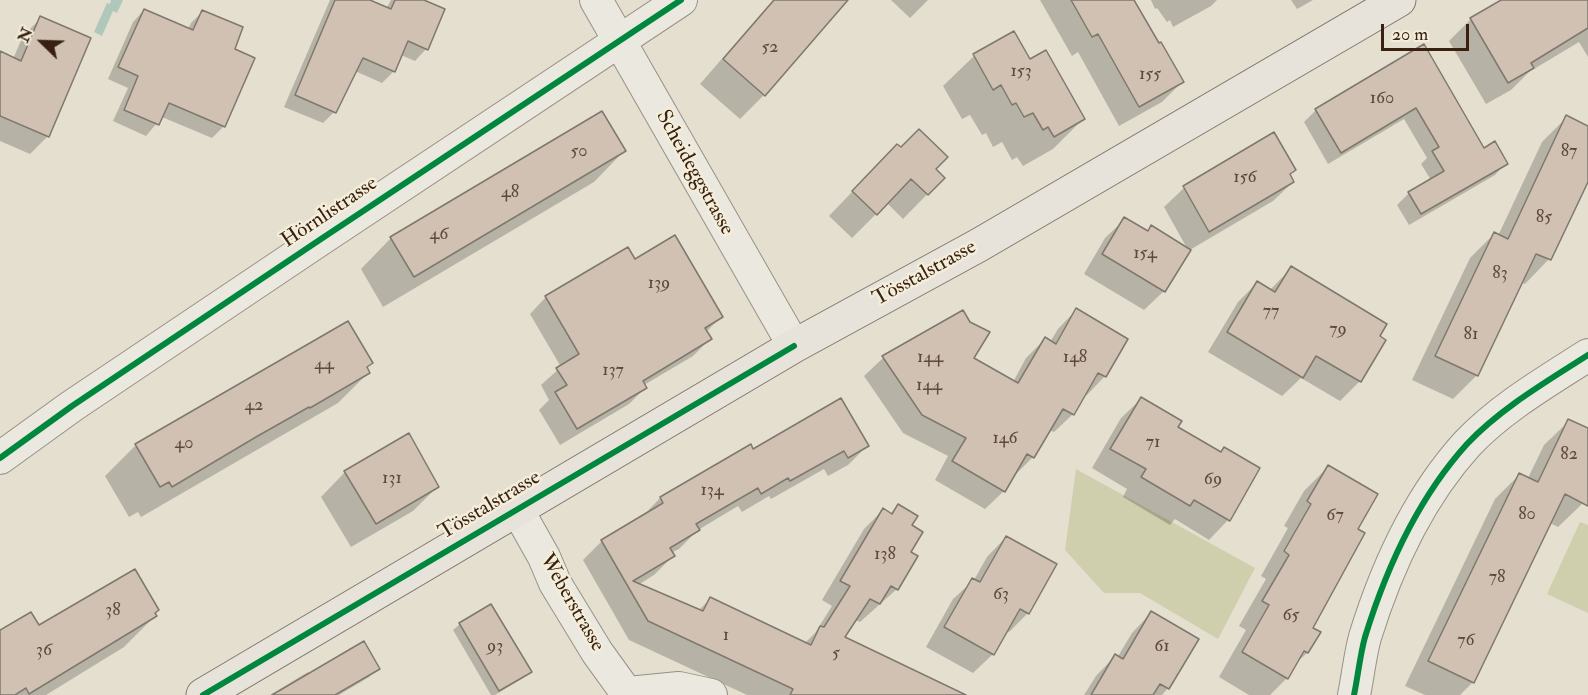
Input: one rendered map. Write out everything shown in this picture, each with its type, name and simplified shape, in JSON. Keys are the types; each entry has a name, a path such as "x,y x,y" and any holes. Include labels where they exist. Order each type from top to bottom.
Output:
{"main road":[{"name":"Tösstalstrasse","path":"203,695 794,346 979,245 1399,0"}],"street":[{"name":"Scheideggstrasse","path":"596,0 794,346"},
{"name":"Hörnlistrasse","path":"0,458 72,406 681,0"},
{"path":"1354,695 1365,638 1395,558 1432,490 1468,444 1518,400 1588,355"},
{"name":"Weberstrasse","path":"517,509 544,557 555,583 597,652 628,694"},
{"path":"628,694 679,688 711,695"}],"shaded area":[{"path":"111,0 123,0 117,13 113,11 102,36 94,32 107,3 110,4"},
{"path":"1076,469 1255,568 1218,639 1140,593 1104,593 1065,550"},
{"path":"1580,522 1588,525 1588,613 1547,594"}],"building":[{"path":"335,0 370,0 391,9 395,0 424,0 445,9 428,50 408,41 395,72 363,58 336,113 295,95"},
{"path":"774,0 848,0 765,96 723,59"},
{"path":"1071,0 1134,0 1184,82 1139,107 1098,34 1092,37"},
{"path":"1501,0 1588,0 1588,28 1531,63 1534,68 1508,83 1470,18"},
{"path":"144,9 193,30 202,10 243,27 235,49 255,58 225,127 169,103 159,125 124,110 138,76 118,67"},
{"path":"40,16 91,38 49,137 0,116 0,51 21,61"},
{"path":"1014,31 1030,59 1046,50 1085,119 1054,137 1048,127 1043,130 1033,113 1024,117 1016,103 1012,105 1001,85 993,90 973,54"},
{"path":"1424,44 1484,148 1495,141 1508,164 1421,214 1408,192 1444,171 1432,151 1439,147 1416,108 1341,153 1315,109"},
{"path":"602,111 626,151 414,277 390,237"},
{"path":"1566,115 1588,126 1588,182 1551,260 1536,254 1478,376 1435,356 1494,232 1508,239"},
{"path":"919,129 948,157 936,169 945,178 928,195 911,179 877,215 852,191 897,144 901,147"},
{"path":"1274,132 1296,170 1290,174 1294,182 1209,232 1183,186"},
{"path":"1124,217 1148,231 1151,225 1191,250 1165,292 1102,254"},
{"path":"675,235 723,317 705,328 712,339 643,381 647,388 577,429 555,392 567,385 556,368 579,354 545,296 628,247 635,259"},
{"path":"1291,266 1387,324 1380,336 1386,340 1361,382 1316,356 1303,378 1227,332 1257,281 1275,292"},
{"path":"1076,308 1128,339 1106,377 1098,373 1074,415 1063,409 1034,458 1027,454 1005,492 952,461 966,438 922,415 882,356 963,310 970,322 990,332 974,358 1018,383 1045,337 1056,344"},
{"path":"348,321 373,363 367,367 370,373 172,487 169,482 160,487 135,444"},
{"path":"1141,397 1182,421 1178,427 1221,452 1224,447 1260,468 1230,521 1194,500 1190,506 1141,477 1146,469 1110,449"},
{"path":"841,398 869,446 848,458 844,451 761,494 758,488 696,524 700,530 670,548 675,556 633,581 703,611 710,597 811,645 820,626 824,627 850,586 840,581 883,508 892,514 898,504 918,516 912,525 923,532 911,552 918,556 898,590 891,586 880,604 870,599 845,637 966,695 790,695 793,689 648,621 601,540 663,503 660,497 751,444 753,449"},
{"path":"1568,419 1588,428 1588,506 1565,494 1474,683 1428,661 1519,473 1538,482"},
{"path":"409,433 439,487 376,524 344,471"},
{"path":"1328,465 1378,494 1358,529 1365,533 1313,628 1321,632 1308,653 1304,651 1288,679 1242,652 1269,605 1262,601 1289,555 1284,551 1311,504 1307,501"},
{"path":"1006,536 1057,564 1029,614 1020,609 994,655 944,627 972,578 980,582"},
{"path":"135,569 159,610 155,613 157,616 29,694 26,688 15,695 0,695 0,630 31,612 39,625"},
{"path":"491,604 532,672 499,691 459,623"},
{"path":"1151,611 1199,639 1169,689 1160,684 1153,695 1091,695 1115,654 1123,659"},
{"path":"364,641 380,669 335,695 272,695"}],"cycle path":[{"path":"0,458 72,406 681,0"},
{"path":"203,695 794,346"},
{"path":"1354,695 1365,637 1373,611 1406,535 1434,487 1480,431 1524,396 1588,355"}]}
